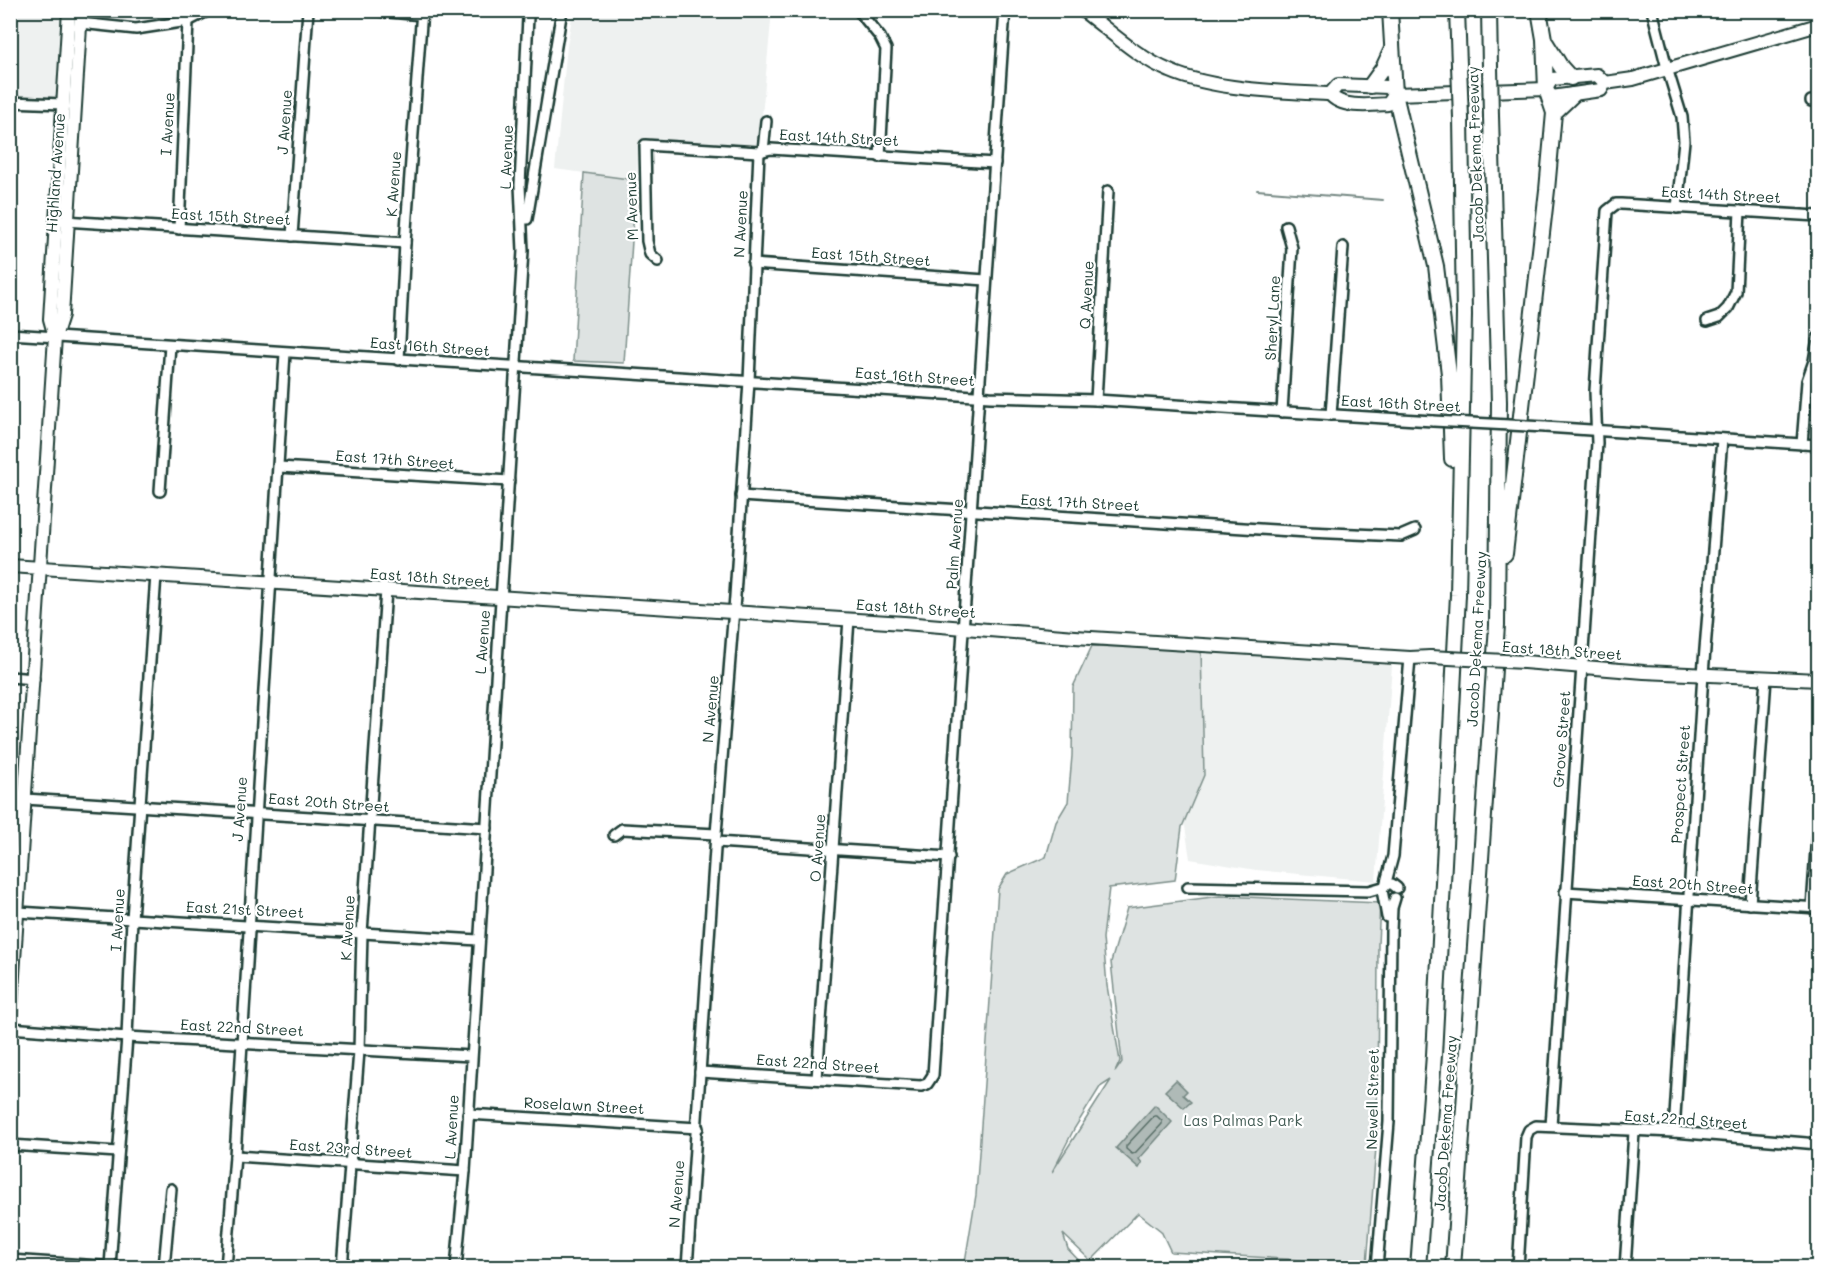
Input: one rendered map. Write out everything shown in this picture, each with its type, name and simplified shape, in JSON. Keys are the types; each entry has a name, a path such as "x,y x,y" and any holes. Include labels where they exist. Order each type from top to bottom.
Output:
{"highway":[{"path":"1390,10 1395,94 1436,266 1449,374 1457,607"},
{"name":"Jacob Dekema Freeway","path":"1418,1268 1434,1055 1457,607 1464,315 1457,10"},
{"name":"Jacob Dekema Freeway","path":"1453,1268 1497,625 1499,402 1489,10"},
{"path":"1497,625 1554,113 1546,89 1544,39 1539,10"},
{"path":"1544,39 1560,66 1571,78"},
{"path":"1370,86 1383,69 1392,49"},
{"path":"1554,113 1573,95"}],"main road":[{"name":"Highland Avenue","path":"10,1021 14,912 20,884 55,337 62,315 63,104 69,10"},
{"path":"1082,10 1140,54 1169,71 1202,83 1330,94 1339,102 1372,105 1388,104 1395,94"},
{"name":"Highland Avenue","path":"62,221 75,124 81,17"},
{"path":"1605,83 1633,79 1818,25"},
{"path":"1546,89 1552,79 1599,75 1605,83"},
{"path":"1546,89 1552,97 1573,95 1601,90 1605,83"},
{"path":"1330,94 1338,85 1388,87 1395,94 1546,89"},
{"path":"63,104 69,108 69,119 75,124"},
{"name":"East 18th Street","path":"10,566 964,627 1075,637 1818,680"}],"street":[{"path":"81,17 136,29 188,21 209,10"},
{"name":"J Avenue","path":"292,236 308,10"},
{"path":"368,10 422,13"},
{"path":"523,251 562,10"},
{"path":"858,10 880,37 886,49 880,157"},
{"name":"Palm Avenue","path":"931,1080 949,857 1005,10"},
{"path":"1652,10 1666,68 1682,117 1684,141 1677,208"},
{"name":"K Avenue","path":"399,360 422,13"},
{"name":"L Avenue","path":"456,1268 465,1171 478,940 517,368 523,251 520,185 528,17"},
{"name":"I Avenue","path":"179,229 188,21"},
{"path":"10,102 63,104"},
{"name":"N Avenue","path":"687,1268 716,838 734,613 753,264 761,152 766,121"},
{"name":"East 14th Street","path":"645,145 761,152 771,149 996,164"},
{"name":"M Avenue","path":"645,145 647,241 650,254 658,261"},
{"name":"Q Avenue","path":"1095,400 1108,191"},
{"name":"Grove Street","path":"1551,1126 1598,430 1595,391 1607,211 1616,204 1621,204"},
{"name":"East 14th Street","path":"1621,204 1818,216"},
{"path":"1707,321 1719,317 1728,308 1736,292 1740,211"},
{"name":"East 15th Street","path":"62,221 405,243"},
{"name":"Sheryl Lane","path":"1282,412 1292,248 1286,226"},
{"path":"1331,415 1343,246"},
{"name":"East 15th Street","path":"753,264 986,280"},
{"name":"East 16th Street","path":"10,334 517,368 980,396 1095,400 1818,445"},
{"path":"1802,444 1807,381 1814,361 1818,338"},
{"path":"160,491 170,345"},
{"name":"J Avenue","path":"226,1268 285,352"},
{"name":"Prospect Street","path":"1674,1132 1703,674 1722,439"},
{"name":"East 17th Street","path":"279,467 509,482"},
{"name":"East 17th Street","path":"741,496 1325,533 1401,536 1415,530"},
{"name":"I Avenue","path":"110,1266 156,575"},
{"name":"K Avenue","path":"342,1268 358,1050 369,820 386,590"},
{"name":"O Avenue","path":"817,1079 849,620"},
{"name":"Newell Street","path":"1391,931 1384,892 1393,856 1410,658"},
{"path":"10,678 34,679"},
{"path":"1750,904 1766,678"},
{"name":"East 20th Street","path":"26,799 487,828"},
{"path":"1815,908 1818,819"},
{"path":"614,835 622,829 833,849 949,857"},
{"name":"Newell Street","path":"1377,1268 1389,1122 1392,908 1398,893 1393,856"},
{"path":"1384,892 1390,884 1397,888"},
{"path":"1188,887 1384,892"},
{"path":"1384,892 1390,901 1395,898"},
{"name":"East 20th Street","path":"1565,892 1815,908"},
{"name":"East 21st Street","path":"14,912 478,940"},
{"name":"East 22nd Street","path":"10,1028 127,1037 471,1056"},
{"name":"East 22nd Street","path":"700,1072 921,1086 931,1080"},
{"name":"Roselawn Street","path":"468,1114 698,1128"},
{"path":"1518,1268 1526,1137 1529,1130 1536,1126 1551,1126"},
{"name":"East 22nd Street","path":"1551,1126 1635,1132 1674,1132 1818,1144"},
{"path":"1625,1268 1635,1132"},
{"path":"10,1145 118,1152"},
{"name":"East 23rd Street","path":"235,1156 465,1171"},
{"path":"164,1268 171,1189"},
{"path":"10,1260 131,1268"}],"shaded area":[{"path":"10,11 63,11 58,102 11,99"},
{"path":"573,11 772,11 759,147 639,141 636,180 555,169 567,46"},
{"path":"1201,649 1392,665 1376,881 1256,870 1190,859 1184,820 1204,775"}],"green space":[{"path":"584,173 636,180 624,363 573,361"},
{"name":"Las Palmas Park","path":"1092,646 1201,649 1204,775 1182,827 1175,880 1109,888 1103,938 1107,986 1120,1061 1115,1072 1122,1062 1111,962 1127,908 1220,896 1380,903 1377,1134 1367,1264 1171,1252 1161,1231 1138,1213 1091,1261 1063,1234 1068,1249 1085,1267 964,1268 976,1195 998,889 1007,874 1046,857 1056,822 1068,802 1072,756 1073,687","holes":["1111,1080 1052,1172 1074,1129 1100,1087"]}],"water":[{"path":"1176,1080 1187,1091 1183,1095 1191,1102 1184,1108 1165,1091"},
{"path":"1155,1105 1172,1122 1139,1159 1142,1163 1139,1168 1116,1148"}],"waterway":[{"path":"1257,190 1383,200"}]}
